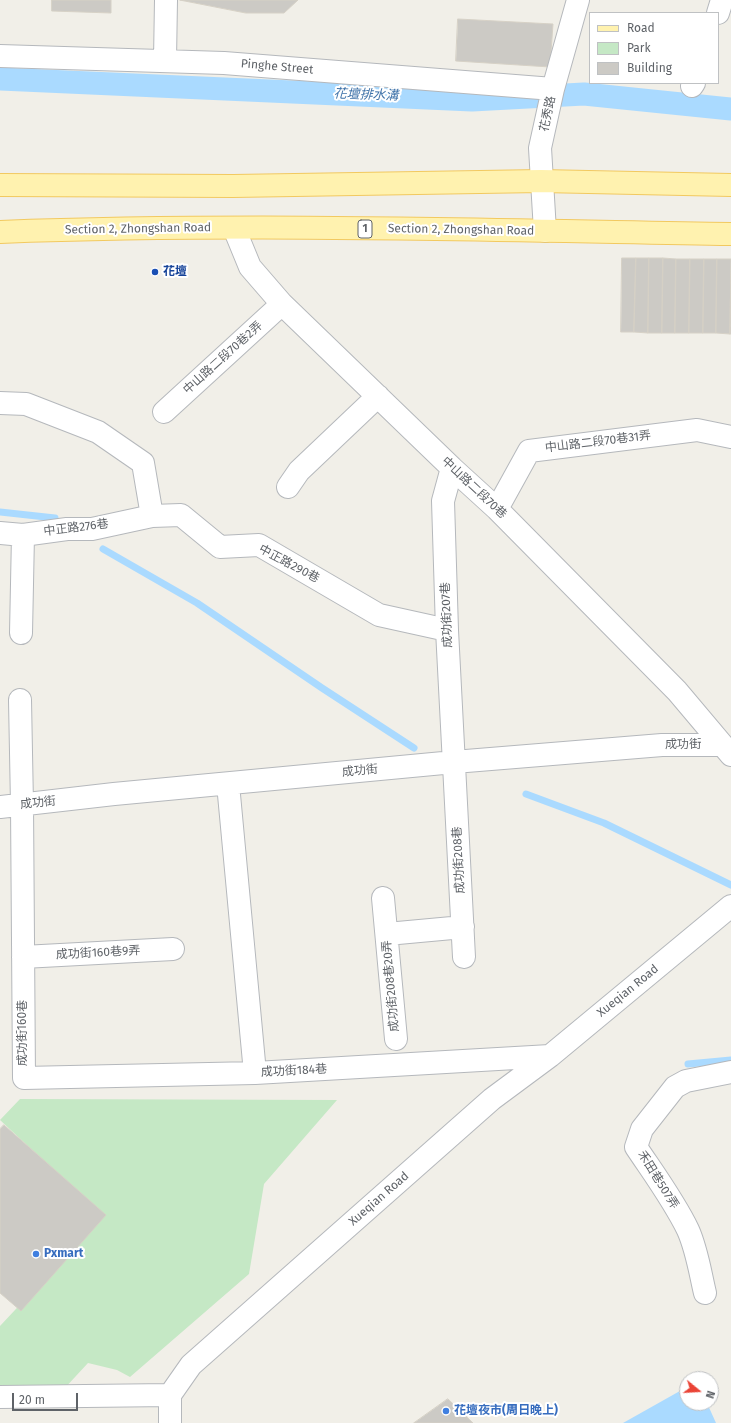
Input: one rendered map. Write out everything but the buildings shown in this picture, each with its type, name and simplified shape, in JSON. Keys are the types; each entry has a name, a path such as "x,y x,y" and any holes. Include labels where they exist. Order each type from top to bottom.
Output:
{"main road":[{"path":"0,185 232,186 541,180 731,185"},
{"name":"Section 2, Zhongshan Road","path":"0,232 72,229 234,228 731,234"}],"street":[{"path":"165,60 166,0"},
{"name":"花秀路","path":"545,231 540,148 553,89 578,0"},
{"path":"718,12 722,0"},
{"name":"Pinghe Street","path":"0,56 224,63 553,89"},
{"name":"中山路二段70巷","path":"234,228 250,267 282,304 452,468 497,508 677,691 726,750"},
{"name":"中山路二段70巷2弄","path":"164,412 282,304"},
{"path":"288,487 299,471 378,396"},
{"path":"0,403 26,404 98,432 143,463 152,516"},
{"name":"中山路二段70巷31弄","path":"497,508 530,451 697,430 731,437"},
{"name":"成功街207巷","path":"452,468 443,501 447,630 454,762"},
{"name":"中正路290巷","path":"152,516 182,515 220,547 259,545 379,615 447,630"},
{"name":"中正路276巷","path":"0,533 23,535 67,529 92,529 152,516"},
{"path":"21,633 23,535"},
{"name":"成功街160巷","path":"20,700 24,1078 255,1074"},
{"name":"成功街","path":"0,807 454,762 662,745 726,750"},
{"name":"成功街208巷","path":"454,762 464,957"},
{"name":"成功街184巷","path":"228,784 255,1074 550,1056"},
{"name":"成功街208巷20弄","path":"383,898 396,1039"},
{"name":"Xueqian Road","path":"170,1395 191,1365 492,1099 550,1056 731,906"},
{"name":"成功街208巷20弄","path":"387,934 463,927"},
{"name":"成功街160巷9弄","path":"23,957 173,950"},
{"name":"禾田巷507弄","path":"704,1292 696,1252 688,1231 674,1204 636,1147 642,1129 674,1087 686,1080 731,1072"},
{"path":"0,1397 170,1395 170,1423"}],"green space":[{"path":"20,1099 337,1100 264,1184 249,1274 130,1377 117,1370 88,1363 63,1390 0,1389 0,1326 103,1216 0,1120"}],"water":[{"path":"679,1392 679,1411 711,1411 716,1423 623,1423"}],"waterway":[{"name":"花壇排水溝","path":"0,79 472,100 584,94 731,109"},
{"path":"0,512 55,518"},
{"path":"103,549 197,603 322,688 414,748"},
{"path":"526,794 604,823 731,885"},
{"path":"688,1064 731,1060"}],"place":[{"name":"花壇","path":"155,272"},
{"name":"Pxmart","path":"36,1254"},
{"name":"花壇夜市(周日晚上)","path":"446,1411"}]}
